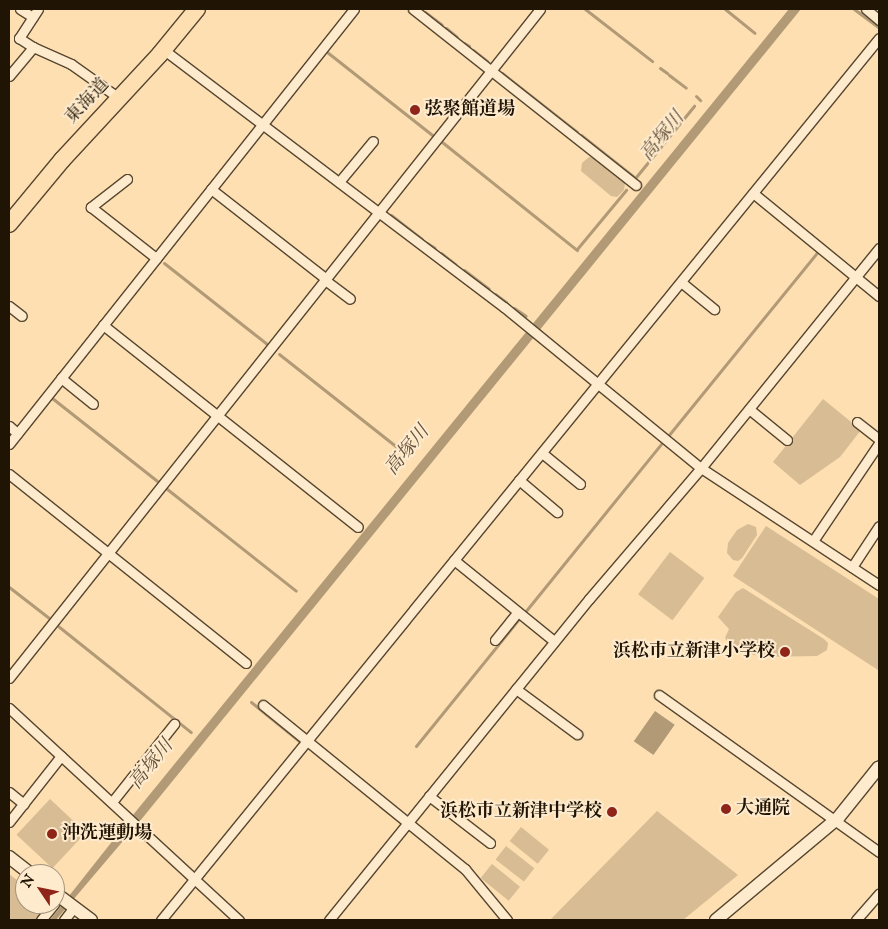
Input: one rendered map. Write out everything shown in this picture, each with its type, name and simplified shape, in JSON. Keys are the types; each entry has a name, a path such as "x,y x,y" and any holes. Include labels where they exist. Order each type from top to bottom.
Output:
{"highway":[{"name":"東海道","path":"9,224 60,163 164,50 197,9"}],"street":[{"path":"20,9 33,18"},
{"path":"38,9 19,38 32,47 71,64 120,98"},
{"path":"9,444 354,9"},
{"path":"413,9 636,185"},
{"path":"9,678 540,9"},
{"path":"866,9 879,20"},
{"path":"161,920 879,38"},
{"path":"9,76 32,47"},
{"path":"164,50 526,325 701,468 879,585"},
{"path":"339,182 373,140"},
{"path":"126,179 91,207 156,258"},
{"path":"211,189 350,299"},
{"path":"753,193 879,296"},
{"path":"328,920 554,641 701,468 879,248"},
{"path":"681,282 714,309"},
{"path":"9,306 22,316"},
{"path":"103,325 358,527"},
{"path":"61,378 93,404"},
{"path":"749,409 787,440"},
{"path":"813,541 879,441 857,422"},
{"path":"9,426 18,433"},
{"path":"542,453 580,484"},
{"path":"9,474 246,663"},
{"path":"519,480 557,512"},
{"path":"852,567 879,526"},
{"path":"454,560 554,641"},
{"path":"496,640 518,612"},
{"path":"516,689 577,734"},
{"path":"659,695 879,852"},
{"path":"263,705 465,869 506,920"},
{"path":"9,708 239,920"},
{"path":"112,802 174,724"},
{"path":"9,822 61,756"},
{"path":"716,920 836,820 855,800 879,768"},
{"path":"9,792 24,804"},
{"path":"430,796 490,843"},
{"path":"856,920 879,894"},
{"path":"65,903 91,920"}],"shaded area":[{"path":"789,9 801,9 140,821 65,909 65,901"},
{"path":"589,157 596,158 625,183 624,190 617,197 611,196 581,171 582,163"},
{"path":"823,399 861,430 840,457 800,485 773,462"},
{"path":"748,524 756,527 757,535 742,558 738,561 733,560 727,553 728,543 737,530"},
{"path":"766,526 879,599 878,670 733,576"},
{"path":"670,552 704,578 672,620 638,594"},
{"path":"743,588 824,639 828,643 827,650 817,656 761,657 745,652 727,641 725,638 729,629 718,617 736,592"},
{"path":"655,711 675,725 653,755 634,741"},
{"name":"沖洗運動場","path":"50,799 86,832 56,864 48,864 17,835"},
{"path":"657,811 738,875 683,920 550,920"},
{"path":"521,827 549,850 538,864 510,841"},
{"path":"506,846 534,868 524,882 496,859"},
{"path":"492,864 520,887 509,901 481,878"},
{"path":"9,874 15,878 15,914 42,914 37,920 9,920"},
{"path":"55,914 61,914 56,920 50,920"}],"waterway":[{"path":"585,9 652,61"},
{"path":"725,9 755,33"},
{"path":"854,9 879,28"},
{"path":"425,12 442,25"},
{"path":"446,28 457,37"},
{"path":"464,43 469,46"},
{"path":"473,50 487,61"},
{"path":"327,52 432,135"},
{"path":"660,68 667,73"},
{"path":"502,73 577,132"},
{"path":"669,75 686,88"},
{"path":"696,96 700,100"},
{"name":"高塚川","path":"636,177 694,106"},
{"path":"581,135 634,177"},
{"path":"442,142 577,250"},
{"path":"577,249 626,190"},
{"path":"391,215 422,239"},
{"path":"427,243 435,248"},
{"path":"668,436 819,250"},
{"path":"441,253 455,264"},
{"path":"164,263 267,344"},
{"path":"464,270 489,289"},
{"path":"495,294 506,302"},
{"path":"514,308 526,316"},
{"name":"高塚川","path":"279,354 407,455"},
{"path":"52,398 157,481"},
{"path":"525,612 661,444"},
{"path":"167,489 296,591"},
{"path":"9,587 49,618"},
{"path":"416,746 518,620"},
{"path":"58,626 191,732"},
{"path":"251,702 299,741"},
{"path":"380,806 399,821"}],"place":[{"name":"弦聚館道場","path":"415,110"},
{"name":"浜松市立新津小学校","path":"785,652"},
{"name":"大通院","path":"726,809"},
{"name":"浜松市立新津中学校","path":"612,812"},
{"name":"沖洗運動場","path":"52,834"}]}
